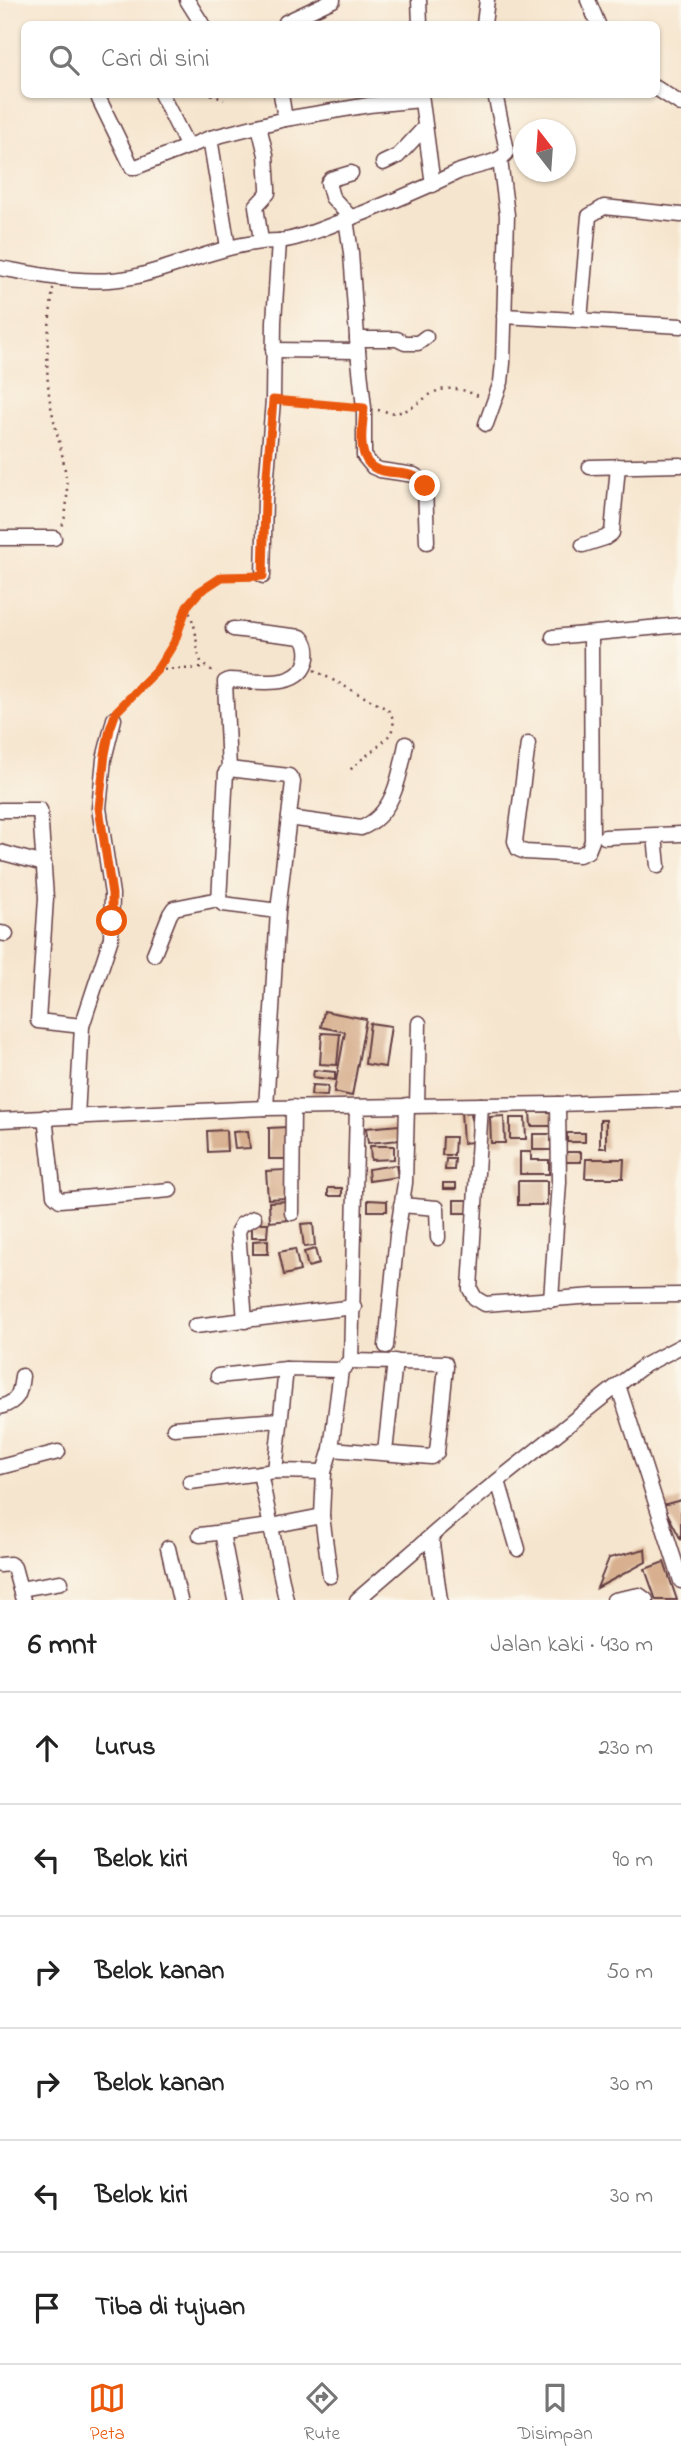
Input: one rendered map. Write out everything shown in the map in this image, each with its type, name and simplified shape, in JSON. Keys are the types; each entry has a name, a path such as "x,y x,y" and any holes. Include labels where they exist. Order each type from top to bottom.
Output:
{"street":[{"path":"187,0 200,21"},
{"path":"289,21 333,0"},
{"path":"419,0 420,21"},
{"path":"484,21 487,0"},
{"path":"588,0 597,21"},
{"path":"660,91 681,104"},
{"path":"99,98 132,167 210,138 368,100 403,98"},
{"path":"163,98 188,147"},
{"path":"282,98 285,119"},
{"path":"421,98 433,185"},
{"path":"0,268 99,281 133,277 228,247 296,238 349,219 475,166 500,160 506,152 506,146 496,98"},
{"path":"259,126 266,155 268,188 268,193 256,206 261,241"},
{"path":"383,163 398,156 424,128"},
{"path":"210,138 228,247"},
{"path":"486,424 495,402 503,363 507,215 500,160"},
{"path":"351,173 331,179 328,183 332,197 349,219 364,408 363,450 368,462 380,470 414,475 422,480 425,486 427,542"},
{"path":"580,320 589,216 604,207 681,215"},
{"path":"263,576 279,241"},
{"path":"504,316 681,326"},
{"path":"272,350 358,345 397,339 418,343 426,337"},
{"path":"590,467 681,465"},
{"path":"583,545 612,533 618,466"},
{"path":"0,538 54,538"},
{"path":"554,637 681,625"},
{"path":"233,629 301,637 307,646 305,665 293,679 225,682 229,769 226,772 219,899 223,904 278,911"},
{"path":"528,744 515,841 518,849 525,852 579,855 588,850 592,841 591,634"},
{"path":"77,1117 82,1026 111,938 112,894 99,808 105,754 114,719"},
{"path":"289,818 361,828 370,824 395,791 407,744"},
{"path":"229,769 291,778 293,782 278,911 266,1108"},
{"path":"0,810 40,810 46,898 37,1018 44,1023 82,1026"},
{"path":"605,837 681,834"},
{"path":"655,836 658,866"},
{"path":"0,852 44,864"},
{"path":"154,954 174,908 219,899"},
{"path":"386,1346 405,1183 419,1023"},
{"path":"0,1120 293,1107 681,1100"},
{"path":"551,1300 559,1182 558,1104"},
{"path":"481,1105 471,1295 485,1304 594,1296 681,1295"},
{"path":"292,1213 293,1107"},
{"path":"330,1576 322,1516 324,1472 331,1449 354,1307 358,1107"},
{"path":"45,1117 56,1198 60,1200 170,1190"},
{"path":"401,1205 437,1208 438,1238"},
{"path":"245,1321 238,1231 242,1224 254,1218"},
{"path":"195,1326 354,1307"},
{"path":"357,1600 498,1481 618,1385 645,1365 681,1346"},
{"path":"385,1452 395,1361"},
{"path":"218,1376 395,1361 445,1363 435,1455 431,1457 331,1449"},
{"path":"275,1471 286,1370"},
{"path":"0,1407 13,1403 20,1395 22,1376"},
{"path":"618,1385 681,1581"},
{"path":"174,1428 279,1420"},
{"path":"0,1467 58,1452"},
{"path":"190,1482 275,1471 324,1472"},
{"path":"260,1473 286,1600"},
{"path":"498,1481 518,1549"},
{"path":"200,1535 271,1527 322,1516"},
{"path":"222,1533 235,1600"},
{"path":"431,1537 440,1600"},
{"path":"169,1548 180,1600"},
{"path":"0,1565 10,1564 14,1567 21,1595 61,1582"},
{"path":"614,1600 639,1595 646,1600"}],"path":[{"path":"220,98 224,100"},
{"path":"54,277 48,336 50,398 64,458 66,488 65,520 61,532 54,538"},
{"path":"273,400 397,413 413,407 428,394 456,388 495,402"},
{"path":"114,719 120,707 157,670 174,643 187,606 207,585 222,577 263,576"},
{"path":"187,606 196,632 200,659 205,668"},
{"path":"305,665 387,709 394,716 395,724 386,741 354,764 348,773"},
{"path":"157,670 205,668 225,673"}],"building":[{"path":"324,1011 366,1019 352,1096 334,1092 345,1032 321,1027"},
{"path":"370,1023 391,1026 385,1067 365,1064"},
{"path":"322,1033 340,1034 337,1065 320,1064"},
{"path":"314,1070 335,1072 335,1080 313,1077"},
{"path":"312,1085 328,1086 327,1096 311,1095"},
{"path":"461,1111 471,1111 473,1142 463,1143"},
{"path":"530,1112 555,1112 556,1126 531,1126"},
{"path":"504,1116 505,1143 491,1143 490,1117"},
{"path":"510,1118 525,1118 526,1139 510,1139"},
{"path":"600,1120 606,1120 606,1148 600,1148"},
{"path":"399,1125 400,1140 368,1143 366,1128"},
{"path":"287,1127 288,1159 269,1159 269,1128"},
{"path":"226,1130 227,1151 208,1152 207,1131"},
{"path":"248,1131 250,1148 235,1149 233,1132"},
{"path":"567,1133 585,1133 585,1142 567,1142"},
{"path":"533,1134 552,1134 551,1150 533,1150"},
{"path":"443,1137 455,1137 454,1155 442,1155"},
{"path":"370,1146 394,1146 394,1159 371,1160"},
{"path":"520,1152 531,1152 531,1160 549,1160 549,1174 520,1174"},
{"path":"565,1152 581,1152 581,1162 565,1162"},
{"path":"446,1159 455,1159 454,1170 445,1170"},
{"path":"586,1159 624,1159 623,1178 585,1178"},
{"path":"396,1165 398,1177 369,1181 368,1169"},
{"path":"285,1170 287,1198 268,1199 266,1171"},
{"path":"518,1181 547,1181 547,1205 518,1205"},
{"path":"443,1183 456,1183 456,1189 443,1189"},
{"path":"328,1188 342,1188 342,1196 328,1196"},
{"path":"368,1200 387,1201 387,1211 368,1211"},
{"path":"454,1200 469,1200 469,1213 454,1213"},
{"path":"288,1201 289,1220 270,1222 269,1202"},
{"path":"252,1223 268,1223 267,1237 252,1237"},
{"path":"313,1223 315,1246 304,1247 301,1224"},
{"path":"268,1240 268,1254 253,1254 253,1241"},
{"path":"295,1249 300,1271 284,1275 279,1252"},
{"path":"315,1249 319,1264 308,1267 304,1252"},
{"path":"681,1500 681,1540 663,1505"},
{"path":"645,1549 646,1562 597,1588 609,1558"},
{"path":"664,1562 677,1600 656,1600 645,1569"}],"route":[{"path":"112,921 112,894 99,808 110,729 116,712 157,670 174,643 187,606 199,592 222,577 263,576 266,480 273,400 364,408 363,450 368,462 380,470 414,475 422,480 425,486"}]}
